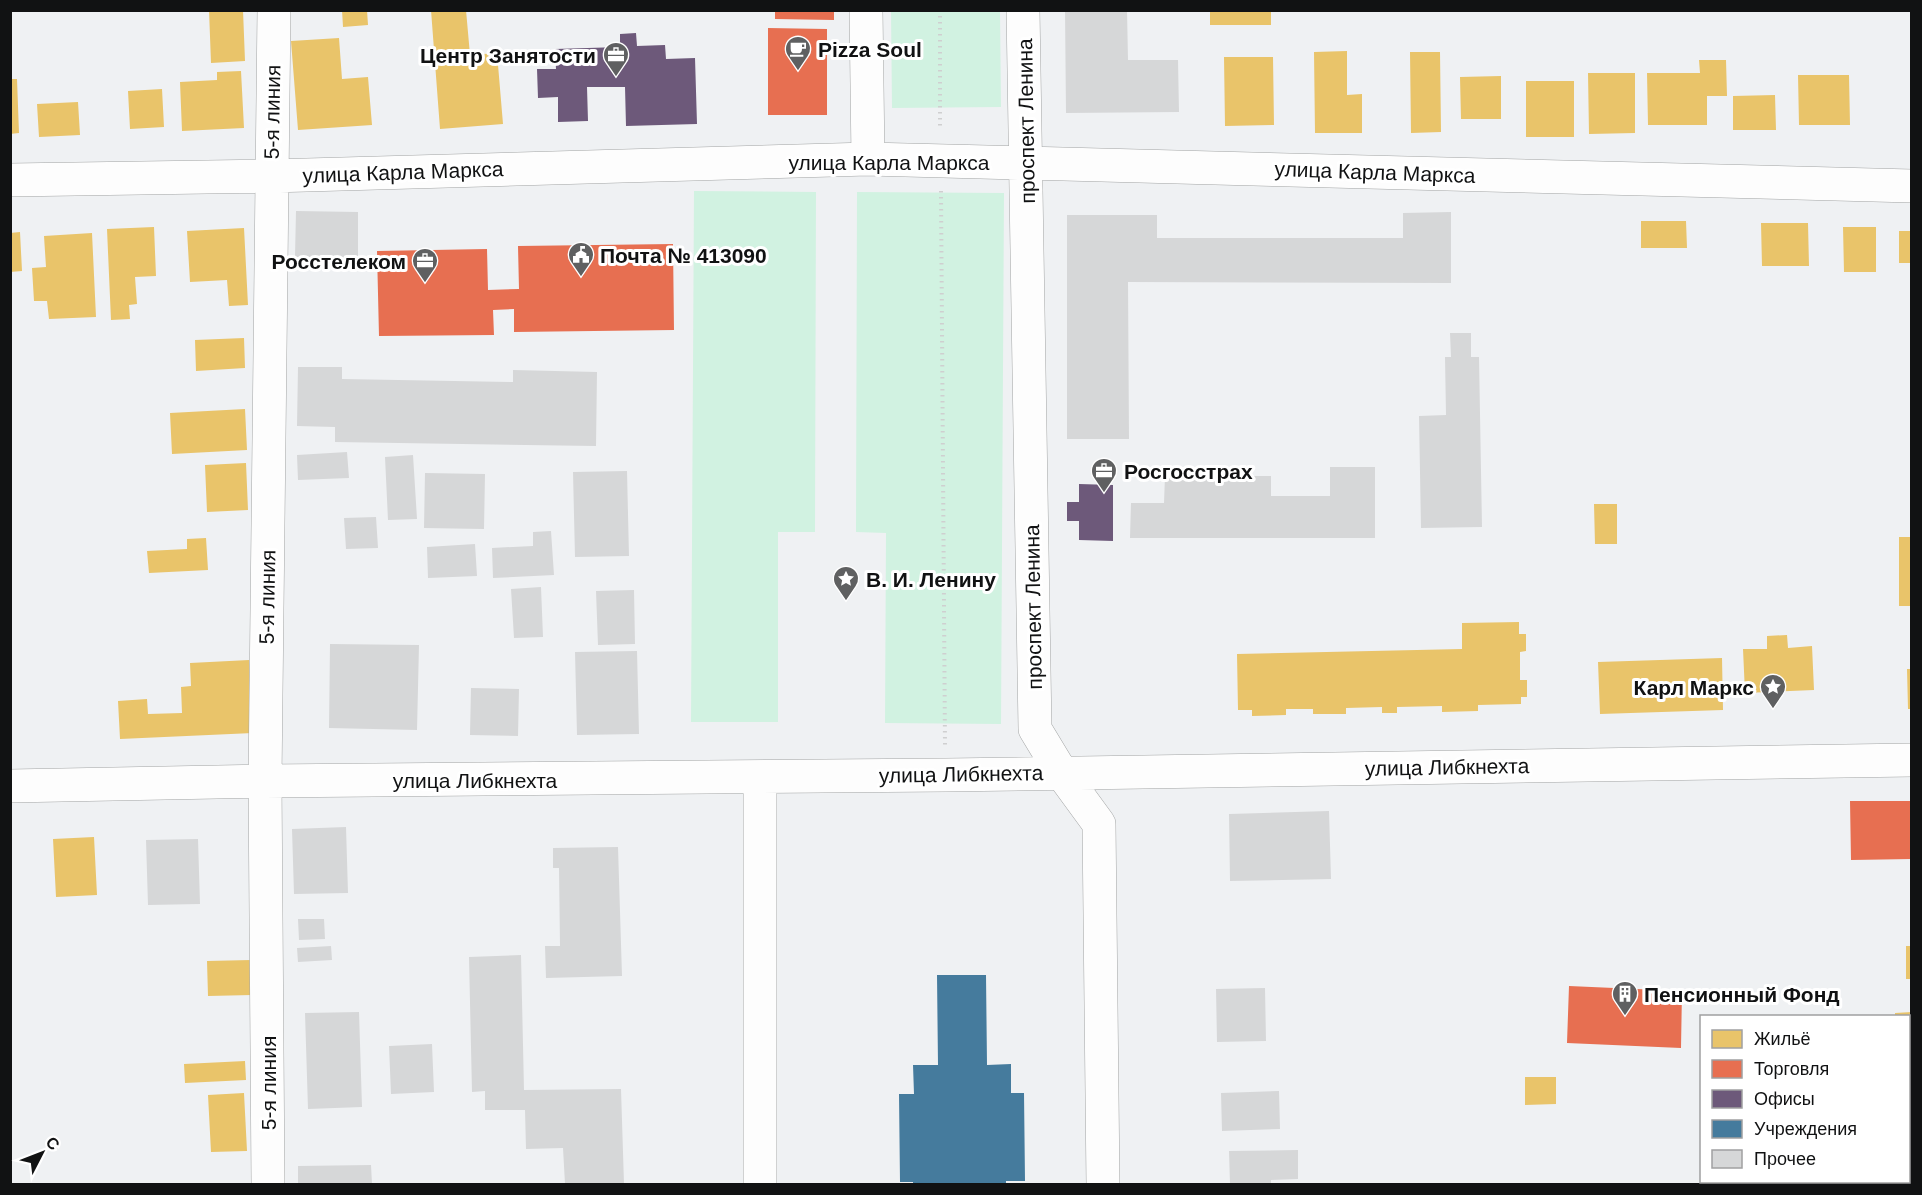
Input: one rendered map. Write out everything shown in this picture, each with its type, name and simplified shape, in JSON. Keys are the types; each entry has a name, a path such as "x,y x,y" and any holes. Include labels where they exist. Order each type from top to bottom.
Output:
{"street":[{"name":"5-я линия","path":"268,1185 265,781 274,10"},
{"path":"866,10 868,159"},
{"name":"проспект Ленина","path":"1023,10 1035,729 1061,772 1099,824 1103,1185"},
{"name":"улица Карла Маркса","path":"10,180 272,176 868,159 1911,186"},
{"name":"улица Либкнехта","path":"10,786 265,781 1004,775 1061,772 1911,760"},
{"path":"760,777 760,1185"}],"path":[{"path":"940,10 946,775"}],"green space":[{"path":"891,11 1000,11 1001,107 892,108"},
{"path":"694,191 816,192 815,532 778,532 778,722 691,722"},
{"path":"857,192 1004,193 1001,724 885,723 886,533 856,532"}],"building: Жильё":[{"path":"209,10 243,10 245,61 211,63"},
{"path":"342,10 367,10 368,25 343,27"},
{"path":"431,10 466,10 470,55 497,53 503,124 440,129"},
{"path":"1210,10 1271,10 1271,25 1210,25"},
{"path":"339,38 342,79 368,77 372,125 298,130 291,41"},
{"path":"1347,51 1347,95 1362,94 1362,133 1315,133 1314,52"},
{"path":"1410,52 1440,52 1441,132 1411,133"},
{"path":"1224,57 1273,57 1274,125 1225,126"},
{"path":"1699,60 1726,60 1727,96 1707,96 1707,125 1648,125 1647,73 1700,73"},
{"path":"241,71 244,128 182,131 180,82 217,80 217,72"},
{"path":"1588,73 1635,73 1635,133 1589,134"},
{"path":"1798,75 1849,75 1850,125 1799,125"},
{"path":"1501,76 1501,119 1461,119 1460,77"},
{"path":"10,79 17,79 19,133 10,134"},
{"path":"1526,81 1574,81 1574,137 1526,137"},
{"path":"162,89 164,127 130,129 128,91"},
{"path":"1775,95 1776,130 1733,130 1733,96"},
{"path":"78,102 80,135 39,137 37,104"},
{"path":"1641,221 1686,221 1687,248 1641,248"},
{"path":"1761,223 1808,223 1809,266 1762,266"},
{"path":"154,227 156,276 135,277 137,304 129,305 130,319 111,320 107,229"},
{"path":"1843,227 1876,227 1876,272 1844,272"},
{"path":"244,228 248,305 229,306 227,280 190,282 187,231"},
{"path":"1899,231 1912,231 1912,263 1899,263"},
{"path":"20,232 22,271 10,272 10,233"},
{"path":"92,233 96,317 49,319 47,301 34,301 32,268 46,267 44,236"},
{"path":"244,338 245,368 196,371 195,340"},
{"path":"245,409 247,450 172,454 170,413"},
{"path":"246,463 248,510 207,512 205,465"},
{"path":"1594,504 1617,504 1617,544 1595,544"},
{"path":"1899,537 1912,537 1912,606 1899,606"},
{"path":"206,538 208,570 149,573 147,551 187,549 187,539"},
{"path":"1519,622 1519,634 1526,634 1526,651 1520,652 1520,680 1527,680 1527,697 1521,697 1521,704 1478,705 1478,711 1442,712 1442,706 1397,707 1397,713 1382,713 1382,707 1346,708 1346,714 1313,714 1313,709 1286,709 1286,715 1252,716 1252,710 1238,710 1237,654 1462,649 1462,623"},
{"path":"1787,635 1788,648 1812,646 1814,690 1745,693 1743,649 1767,649 1767,636"},
{"path":"1722,658 1723,710 1600,714 1598,662"},
{"path":"249,660 253,733 120,739 118,701 147,699 148,714 182,713 181,687 191,686 190,663"},
{"path":"1907,669 1912,669 1912,709 1908,709"},
{"path":"94,837 97,895 56,897 53,839"},
{"path":"1906,946 1912,946 1912,979 1906,979"},
{"path":"251,960 252,995 208,996 207,961"},
{"path":"1912,1012 1912,1057 1910,1057 1910,1015 1895,1015 1895,1013"},
{"path":"245,1061 246,1080 185,1083 184,1064"},
{"path":"1525,1077 1556,1077 1556,1104 1525,1105"},
{"path":"244,1093 247,1151 211,1152 208,1095"},
{"path":"1910,1110 1912,1110 1912,1179 1910,1179"}],"building: Торговля":[{"path":"775,10 834,10 834,20 775,19"},
{"name":"Pizza Soul","path":"768,28 827,29 827,115 768,115"},
{"path":"673,244 674,330 514,332 514,309 493,310 494,335 379,336 377,251 487,249 488,290 519,289 518,246"},
{"path":"1850,801 1912,801 1912,859 1851,860"},
{"name":"Пенсионный Фонд","path":"1569,986 1682,991 1681,1048 1567,1043"}],"building: Офисы":[{"name":"Центр Занятости","path":"636,33 637,46 665,45 666,59 695,58 697,124 626,126 625,87 587,87 588,121 558,122 558,97 538,98 537,69 556,69 555,49 620,47 620,34"},
{"path":"1079,484 1113,485 1113,541 1079,540 1079,521 1067,521 1067,502 1079,502"}],"building: Учреждения":[{"path":"937,975 986,975 987,1065 1011,1064 1011,1093 1024,1093 1025,1181 1006,1181 1006,1184 900,1182 899,1094 914,1094 913,1065 938,1065"}],"building: Прочее":[{"path":"1065,10 1127,10 1128,60 1178,60 1179,112 1066,113"},
{"path":"296,211 358,212 358,258 295,257"},
{"path":"1451,212 1451,283 1128,282 1129,439 1067,439 1067,215 1157,215 1157,238 1403,238 1403,213"},
{"path":"1450,333 1471,333 1471,357 1479,357 1482,527 1421,528 1419,416 1446,415 1445,357 1451,357"},
{"path":"298,367 342,367 342,379 513,382 513,370 597,372 596,446 335,442 335,427 297,426"},
{"path":"347,452 349,478 298,480 297,455"},
{"path":"413,455 417,519 388,520 385,457"},
{"path":"1330,467 1375,467 1375,538 1130,538 1131,503 1164,503 1165,476 1271,476 1271,496 1330,496"},
{"path":"627,471 629,556 575,557 573,472"},
{"path":"425,473 485,474 484,529 424,528"},
{"path":"376,517 378,548 346,549 344,518"},
{"path":"551,531 554,575 493,578 492,548 533,546 533,532"},
{"path":"475,544 477,576 428,578 427,547"},
{"path":"541,587 543,637 514,638 511,589"},
{"path":"634,590 635,644 598,645 596,591"},
{"path":"330,644 419,645 417,730 329,728"},
{"path":"637,651 639,734 577,735 575,652"},
{"path":"471,688 519,689 518,736 470,735"},
{"path":"1329,811 1331,879 1230,881 1229,814"},
{"path":"346,827 348,893 294,894 292,829"},
{"path":"198,839 200,904 148,905 146,840"},
{"path":"618,847 622,976 546,978 545,946 560,946 559,868 553,868 553,848"},
{"path":"298,919 324,919 325,939 299,940"},
{"path":"331,946 332,960 298,962 297,948"},
{"path":"521,955 524,1090 621,1089 624,1184 565,1184 563,1148 526,1149 525,1110 485,1110 485,1091 472,1092 469,957"},
{"path":"1265,988 1266,1041 1217,1042 1216,989"},
{"path":"359,1012 362,1107 308,1109 305,1013"},
{"path":"432,1044 434,1092 391,1094 389,1046"},
{"path":"1279,1091 1280,1129 1222,1131 1221,1093"},
{"path":"1298,1150 1298,1179 1271,1180 1271,1184 1230,1184 1229,1151"},
{"path":"371,1165 372,1184 298,1184 298,1166"}],"place":[{"name":"Pizza Soul","path":"798,72"},
{"name":"Центр Занятости","path":"616,78"},
{"name":"Почта № 413090","path":"581,278"},
{"name":"Росстелеком","path":"425,284"},
{"name":"Росгосстрах","path":"1104,494"},
{"name":"В. И. Ленину","path":"846,602"},
{"name":"Карл Маркс","path":"1773,710"},
{"name":"Пенсионный Фонд","path":"1625,1017"}]}
